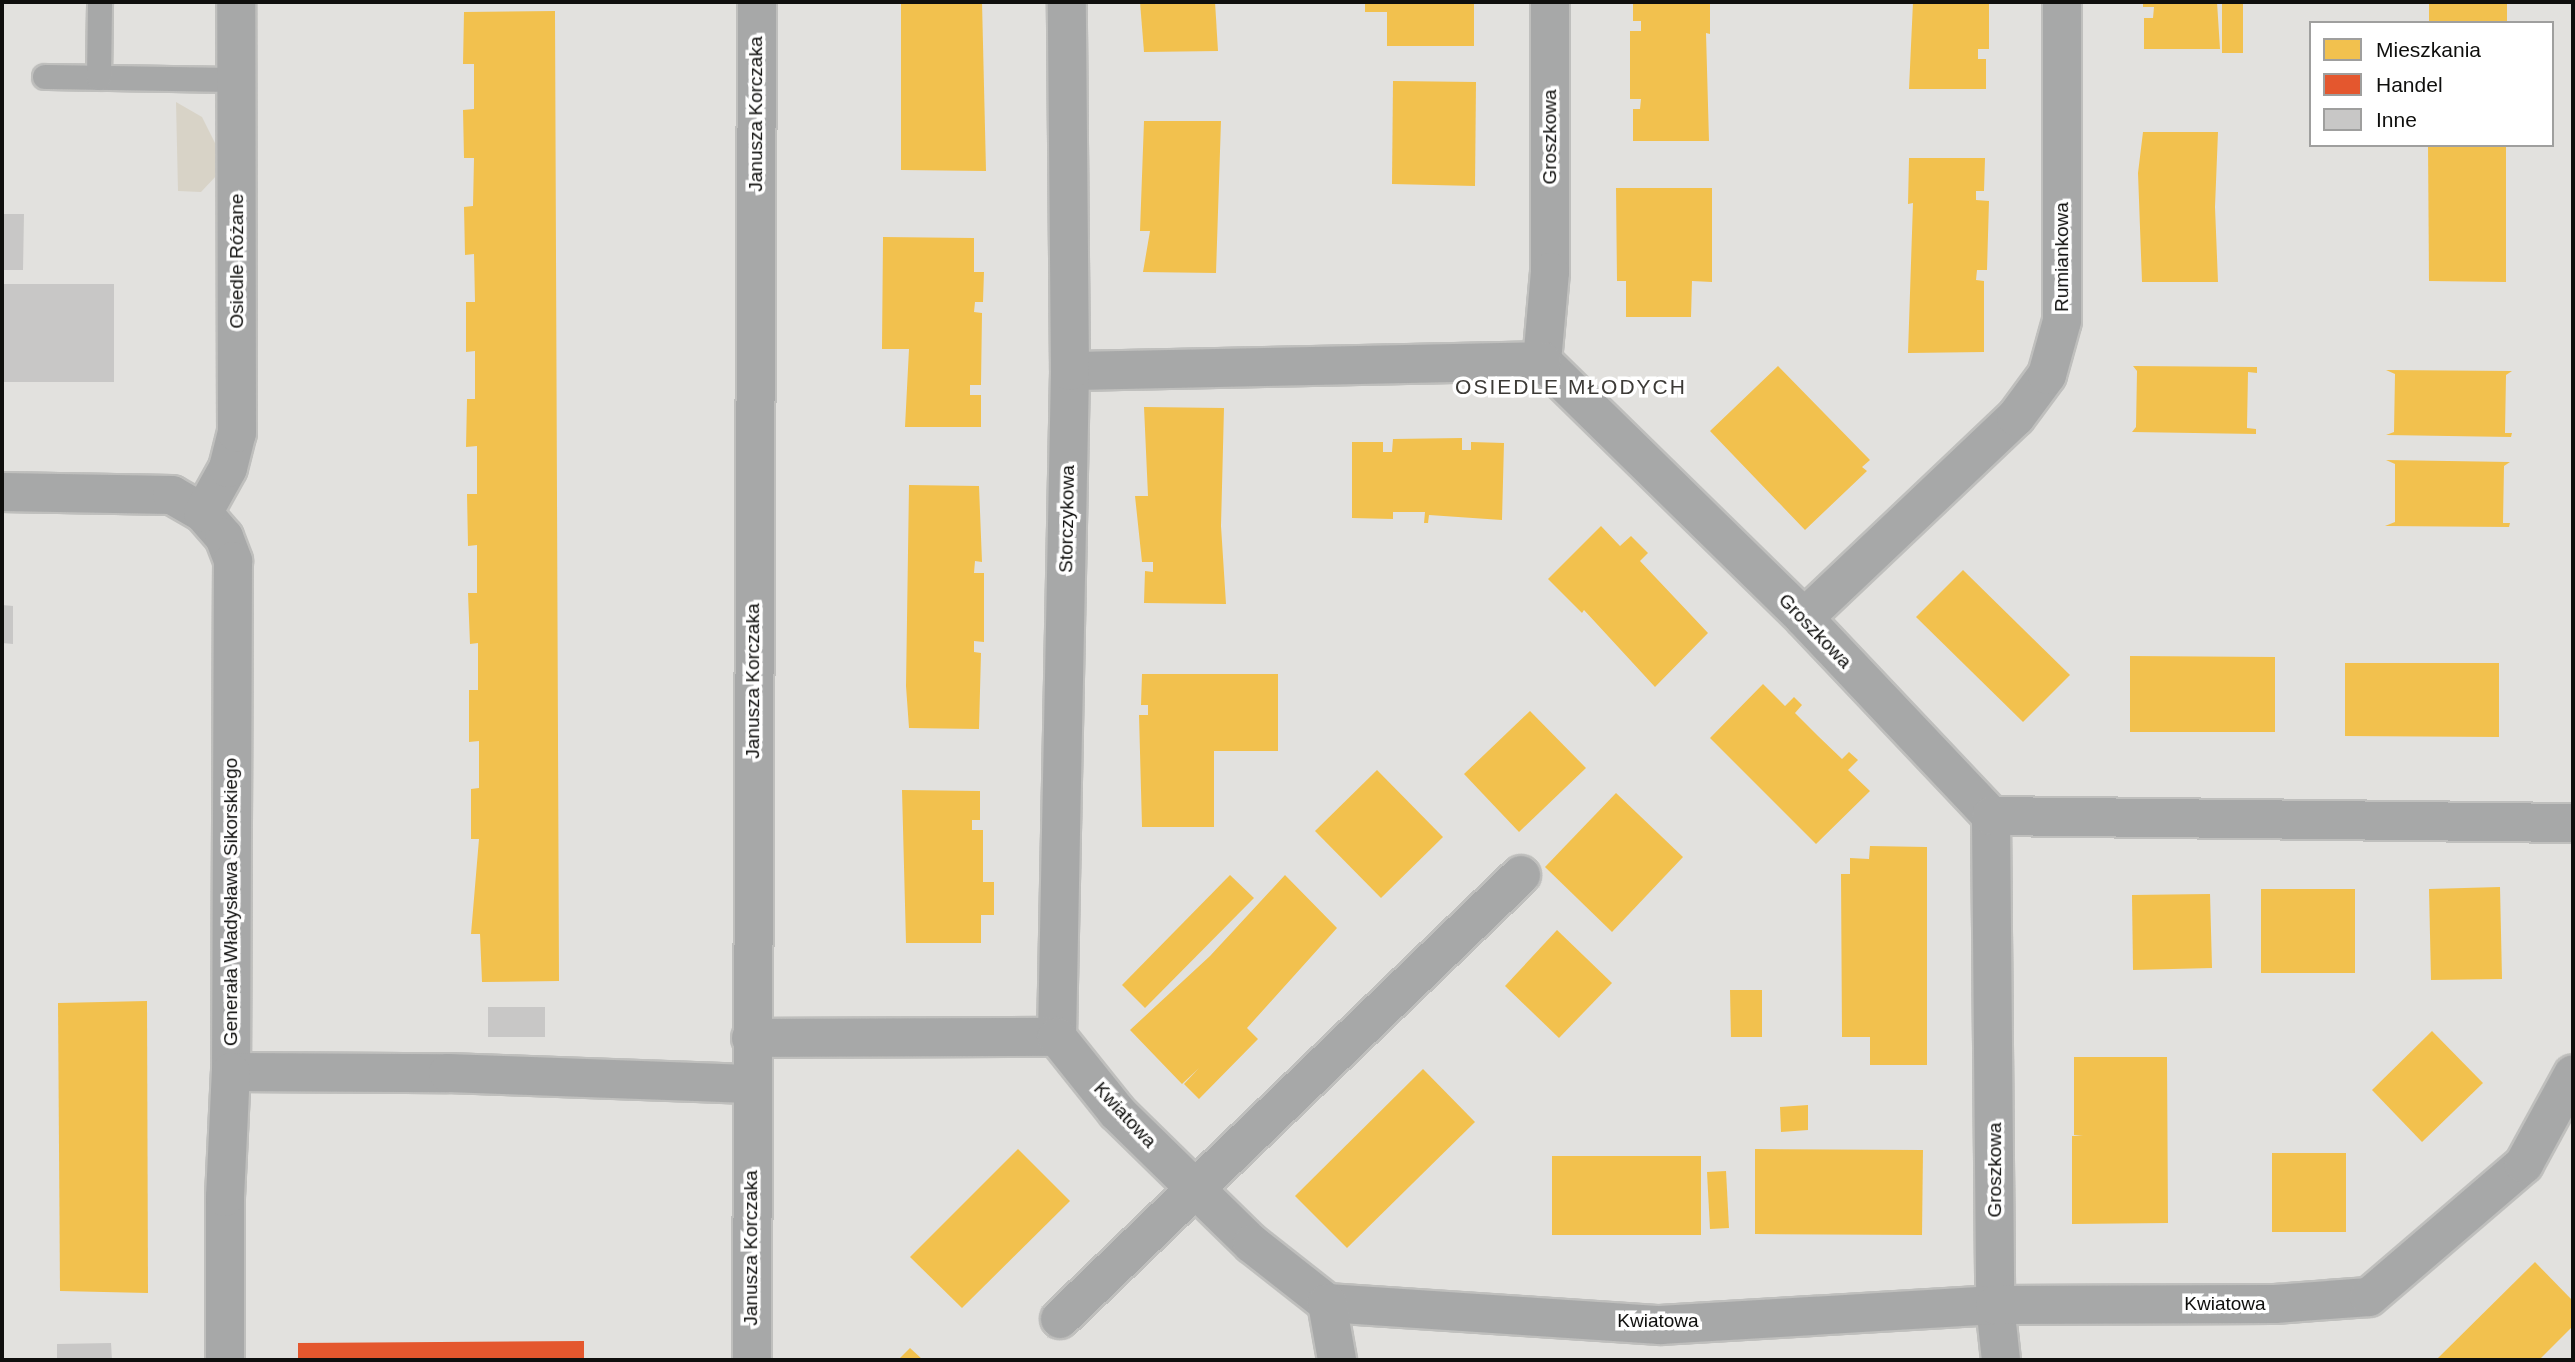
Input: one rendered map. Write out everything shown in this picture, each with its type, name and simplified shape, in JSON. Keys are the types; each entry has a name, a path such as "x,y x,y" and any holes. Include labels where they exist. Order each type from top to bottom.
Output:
{"street":[{"name":"Osiedle Różane","path":"203,513 228,468 237,433 236,2"},
{"name":"Janusza Korczaka","path":"752,1360 750,1084 757,2"},
{"name":"Storczykowa","path":"1057,1037 1070,370 1067,2"},
{"name":"Groszkowa","path":"1550,2 1550,272 1542,361 1804,618 1991,816 1995,1305 2001,1360"},
{"name":"Rumiankowa","path":"1804,618 2016,417 2048,375 2062,321 2062,2"},
{"path":"1070,370 1542,361"},
{"name":"Generała Władysława Sikorskiego","path":"2,492 172,495 203,513 224,537 233,561 231,1072 422,1072 750,1084"},
{"path":"1991,816 2573,823"},
{"path":"1060,1319 1521,875"},
{"path":"751,1038 1057,1037"},
{"name":"Kwiatowa","path":"1057,1037 1117,1112 1197,1187 1252,1244 1327,1303 1660,1325 1995,1305 2275,1304 2370,1297 2524,1164 2573,1074"},
{"path":"225,1360 225,1197 231,1072"},
{"path":"1327,1303 1337,1360"}],"lane":[{"path":"99,78 100,2"},
{"path":"46,77 236,80"}],"shaded area":[{"path":"176,102 202,117 216,145 217,175 201,192 178,191"}],"building: Mieszkania":[{"path":"901,2 982,2 986,171 901,170"},
{"path":"1140,2 1215,2 1218,51 1144,52"},
{"path":"1365,2 1474,2 1474,46 1387,46 1387,12 1365,12"},
{"path":"1633,2 1710,2 1710,34 1706,33 1709,141 1633,141 1633,109 1640,109 1641,99 1630,99 1630,31 1641,31 1641,21 1633,21"},
{"path":"1913,2 1989,2 1989,49 1978,49 1978,59 1986,59 1986,89 1909,89"},
{"path":"2143,2 2217,2 2220,49 2144,49 2144,18 2153,18 2154,7 2143,7"},
{"path":"2429,2 2507,2 2507,21 2429,21"},
{"path":"2222,3 2243,3 2243,53 2222,53"},
{"path":"555,11 559,981 482,982 480,934 471,934 479,839 471,839 471,789 479,788 479,741 469,742 469,690 478,690 478,643 470,644 468,593 477,593 477,545 468,546 467,494 477,494 477,446 466,447 467,399 475,399 475,351 466,352 466,302 475,302 474,254 465,255 464,207 473,206 474,158 464,158 463,110 474,109 474,64 463,64 464,12"},
{"path":"1393,81 1476,82 1475,186 1392,184"},
{"path":"1144,121 1221,121 1216,273 1143,272 1150,231 1140,231"},
{"path":"2143,132 2218,132 2215,207 2218,282 2142,282 2138,173"},
{"path":"2428,147 2506,147 2506,282 2429,281"},
{"path":"1909,158 1985,158 1984,191 1976,191 1976,200 1989,201 1987,270 1977,270 1976,280 1984,281 1984,352 1908,353 1913,203 1908,204"},
{"path":"1616,188 1712,188 1712,282 1692,281 1691,317 1626,317 1626,281 1617,281"},
{"path":"883,237 974,238 974,272 984,272 983,302 975,302 974,312 982,313 981,385 970,385 970,395 981,395 981,427 905,427 909,349 882,349"},
{"path":"1778,366 1870,460 1862,467 1867,471 1805,530 1710,431"},
{"path":"2133,366 2257,367 2257,373 2248,372 2247,428 2256,429 2256,434 2132,432 2136,427 2137,371"},
{"path":"2386,370 2512,371 2506,375 2505,433 2512,433 2511,437 2386,435 2394,432 2395,374"},
{"path":"1144,407 1224,408 1221,526 1226,604 1144,603 1145,571 1153,572 1153,562 1142,562 1135,496 1148,496"},
{"path":"1462,438 1462,450 1471,450 1471,442 1504,443 1502,520 1429,515 1428,523 1424,523 1425,512 1393,512 1393,519 1352,518 1352,442 1383,442 1383,452 1392,452 1393,439"},
{"path":"2386,460 2510,462 2504,466 2503,523 2510,523 2509,527 2385,526 2395,522 2395,464"},
{"path":"909,485 979,486 982,562 975,561 974,573 984,573 984,642 974,641 974,652 981,653 979,729 909,728 906,686"},
{"path":"1601,526 1620,546 1631,536 1648,553 1640,561 1708,633 1655,687 1584,610 1582,613 1548,579"},
{"path":"1963,570 2070,675 2023,722 1916,617"},
{"path":"2130,656 2275,657 2275,732 2130,732"},
{"path":"2345,663 2499,663 2499,737 2345,736"},
{"path":"1142,674 1278,674 1278,751 1214,751 1214,827 1142,827 1139,715 1148,715 1148,705 1141,705"},
{"path":"1763,684 1785,706 1794,697 1802,705 1795,713 1842,759 1849,752 1858,760 1848,770 1870,791 1816,844 1710,738"},
{"path":"1530,711 1586,768 1519,832 1464,774"},
{"path":"1377,770 1443,837 1381,898 1315,831"},
{"path":"902,790 980,791 980,820 972,820 972,830 983,830 983,882 994,882 994,915 981,915 981,943 906,943"},
{"path":"1616,793 1683,857 1612,932 1545,867"},
{"path":"1870,846 1927,847 1927,1065 1870,1065 1870,1037 1842,1037 1841,874 1850,874 1850,858 1869,859"},
{"path":"1230,875 1254,898 1145,1008 1122,985"},
{"path":"1285,875 1337,928 1247,1028 1258,1039 1199,1099 1184,1084 1199,1068 1182,1084 1130,1030 1210,956"},
{"path":"2500,887 2502,979 2431,980 2429,889"},
{"path":"2261,889 2355,889 2355,973 2261,973"},
{"path":"2210,894 2212,968 2133,970 2132,895"},
{"path":"1557,930 1612,983 1559,1038 1505,986"},
{"path":"1730,990 1762,990 1762,1037 1731,1037"},
{"path":"147,1001 148,1293 60,1291 58,1003"},
{"path":"2432,1031 2483,1083 2422,1142 2372,1090"},
{"path":"2074,1057 2167,1057 2168,1223 2072,1224 2072,1136 2083,1136 2074,1135"},
{"path":"1423,1069 1475,1122 1347,1248 1295,1196"},
{"path":"1808,1105 1808,1130 1781,1132 1780,1107"},
{"path":"1018,1149 1070,1201 962,1308 910,1257"},
{"path":"1755,1149 1923,1150 1922,1235 1755,1234"},
{"path":"2272,1153 2346,1153 2346,1232 2272,1232"},
{"path":"1552,1156 1701,1156 1701,1235 1552,1235"},
{"path":"1726,1171 1729,1228 1710,1229 1707,1172"},
{"path":"2535,1262 2573,1301 2573,1326 2539,1360 2436,1360"},
{"path":"910,1348 923,1360 898,1360"}],"building: Handel":[{"path":"584,1341 584,1360 298,1360 298,1343"}],"building: Inne":[{"path":"2,214 24,214 23,270 2,270"},
{"path":"2,284 114,284 114,382 2,382"},
{"path":"2,605 13,606 13,644 2,643"},
{"path":"488,1007 545,1007 545,1037 488,1037"},
{"path":"111,1343 112,1360 57,1360 57,1344"}],"district":[{"name":"OSIEDLE MŁODYCH","path":"1571,387"}]}
